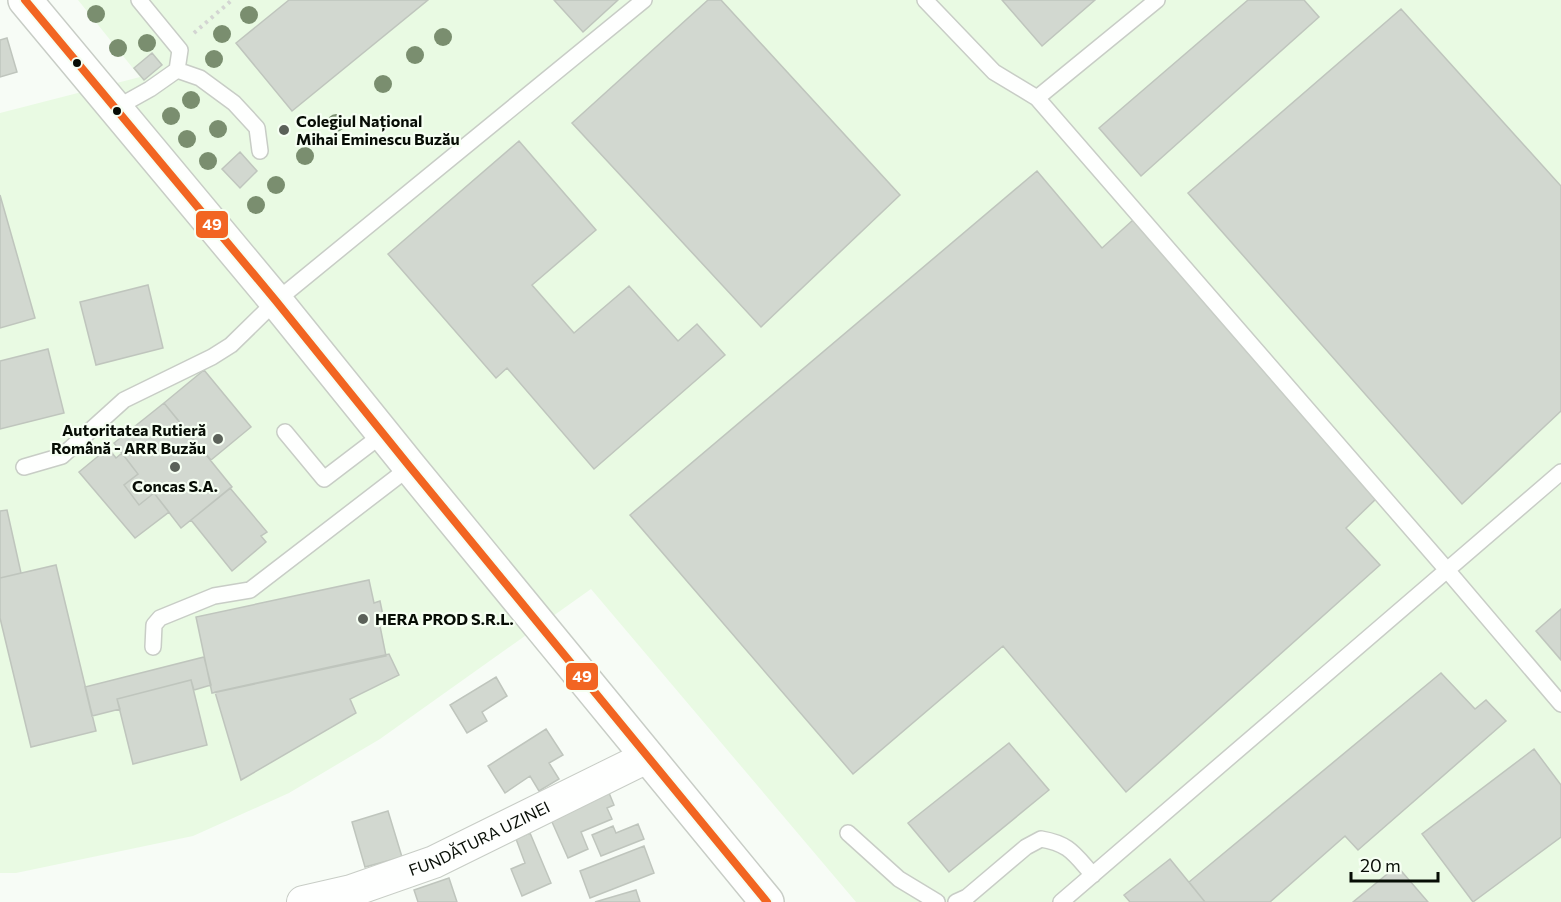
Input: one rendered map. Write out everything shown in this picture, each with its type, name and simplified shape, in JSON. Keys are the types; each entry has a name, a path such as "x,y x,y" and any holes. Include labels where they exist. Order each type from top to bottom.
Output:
{"main road":[{"path":"25,0 276,301 767,902"}],"street":[{"name":"FUNDĂTURA UZINEI","path":"303,902 351,891 434,862 647,757"}],"lane":[{"path":"139,0 200,78"},
{"path":"24,467 62,456 124,400 212,357 231,345 276,301 644,0"},
{"path":"925,0 993,72 1037,98 1561,704"},
{"path":"1037,98 1157,0"},
{"path":"116,108 150,89 177,70 180,50"},
{"path":"177,70 200,78 234,103 257,128 260,151"},
{"path":"285,432 324,479 383,434"},
{"path":"153,647 154,625 160,618 214,596 250,590 410,467"},
{"path":"1062,902 1561,472"},
{"path":"848,833 899,879 937,902"},
{"path":"957,902 967,897 1026,847 1041,839 1068,847 1093,875"}],"path":[{"path":"180,50 195,33 232,0"}],"shaded area":[{"path":"78,0 1561,0 1561,902 856,902 591,589 380,739 289,793 193,836 16,873 0,873 0,113 140,77"}],"building":[{"path":"289,0 428,0 292,111 236,43"},
{"path":"554,0 618,0 583,32"},
{"path":"708,0 721,0 900,195 761,327 572,123"},
{"path":"1002,0 1095,0 1042,46"},
{"path":"1248,0 1304,0 1319,17 1141,176 1099,128"},
{"path":"1401,9 1561,186 1561,411 1462,504 1188,193"},
{"path":"7,38 17,72 0,77 0,40"},
{"path":"152,53 162,65 144,80 134,68"},
{"path":"519,141 596,230 532,285 574,333 629,286 678,341 697,324 725,355 594,469 507,368 496,378 388,254"},
{"path":"240,152 257,171 240,188 222,169"},
{"path":"1037,171 1102,248 1133,220 1378,497 1346,528 1380,565 1126,792 1003,646 853,774 630,515"},
{"path":"0,195 35,318 0,328"},
{"path":"148,285 163,348 96,365 80,302"},
{"path":"48,349 64,413 0,429 0,361"},
{"path":"204,370 251,427 211,460 164,403"},
{"name":"Concas S.A.","path":"164,403 232,487 181,528 154,493 139,505 124,485 138,474 114,443"},
{"path":"108,448 116,458 122,453 138,474 124,485 139,505 154,493 169,512 135,538 79,472"},
{"path":"230,488 267,532 261,536 266,542 232,571 191,520"},
{"path":"7,510 21,573 0,578 0,511"},
{"path":"56,565 96,731 31,747 0,618 0,578"},
{"path":"369,580 374,603 380,601 385,625 380,626 386,656 212,693 196,617"},
{"path":"1561,609 1561,660 1536,631"},
{"path":"389,654 399,675 350,699 356,713 241,780 215,692"},
{"path":"204,657 211,685 194,690 191,680 117,699 120,709 92,716 85,687"},
{"path":"1441,673 1475,709 1486,700 1506,721 1358,850 1345,836 1270,902 1205,902 1189,882"},
{"path":"496,677 507,696 482,712 487,721 467,733 450,705"},
{"path":"191,680 207,745 133,764 117,699"},
{"path":"546,729 563,755 549,763 559,779 539,791 530,776 505,793 488,766"},
{"path":"1009,743 1049,790 949,872 908,823"},
{"path":"1534,749 1561,785 1561,837 1473,902 1422,834"},
{"path":"607,788 614,805 607,808 612,819 581,832 588,849 568,858 548,813"},
{"path":"388,811 402,857 365,867 352,822"},
{"path":"638,824 644,839 601,856 592,835 613,826 616,833"},
{"path":"530,833 551,883 522,896 511,869 525,863 516,839"},
{"path":"644,846 654,873 590,898 580,871"},
{"path":"1170,859 1205,902 1130,902 1124,895"},
{"path":"1397,866 1428,902 1353,902"},
{"path":"449,878 457,902 418,902 414,890"},
{"path":"636,890 640,902 595,902"}],"transit line":[{"name":"49","path":"25,0 276,301 767,902"}],"place":[{"name":"Colegiul Național Mihai Eminescu Buzău","path":"284,130"},
{"name":"Autoritatea Rutieră Română - ARR Buzău","path":"218,439"},
{"name":"Concas S.A.","path":"175,467"},
{"name":"HERA PROD S.R.L.","path":"363,619"}]}
